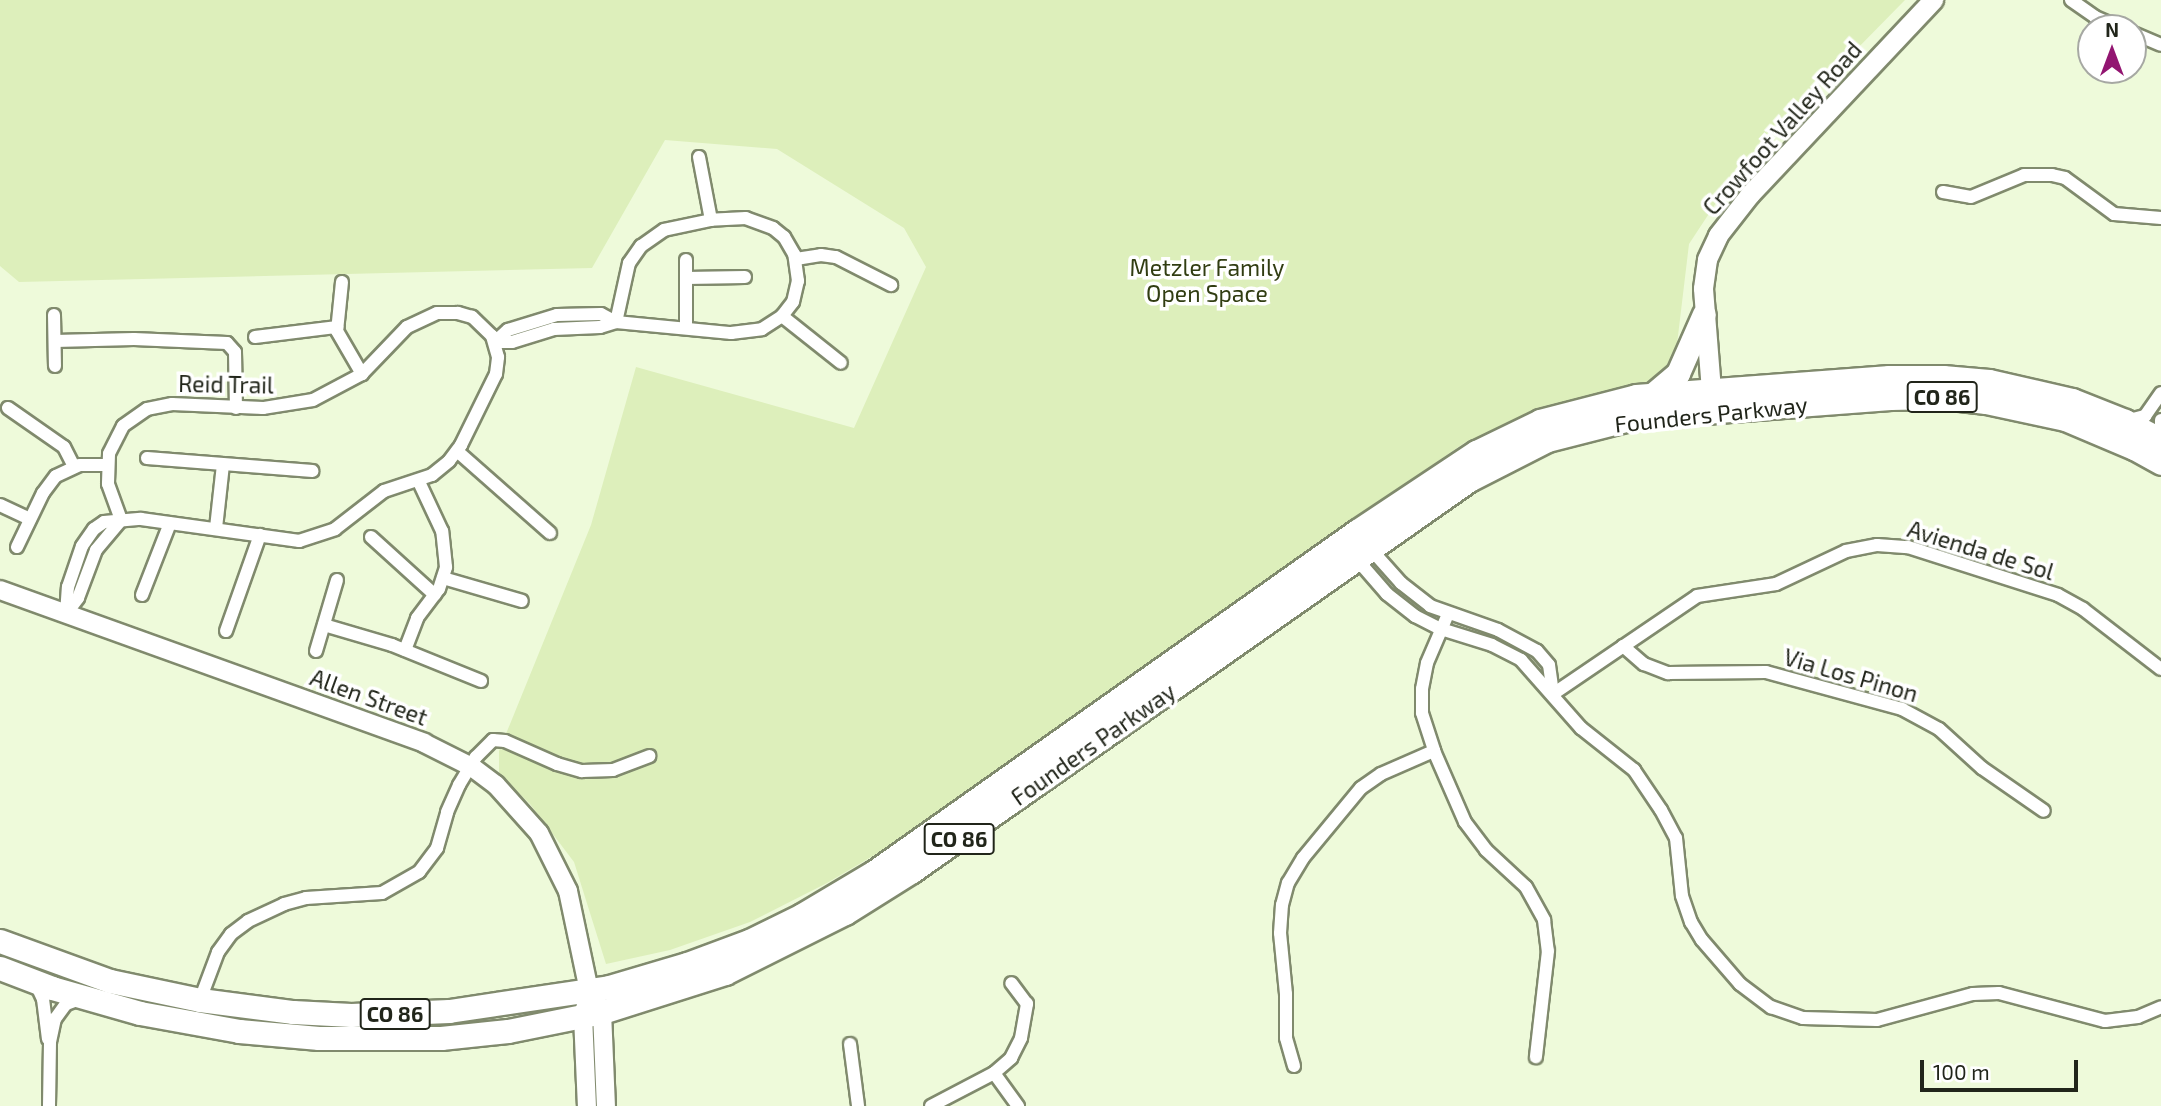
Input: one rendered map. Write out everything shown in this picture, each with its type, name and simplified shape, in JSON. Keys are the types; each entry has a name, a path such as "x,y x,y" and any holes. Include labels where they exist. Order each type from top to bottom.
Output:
{"highway":[{"path":"1652,395 1678,373 1704,314"},
{"name":"Founders Parkway","path":"0,942 110,981 200,1000 293,1012 408,1014 501,1005 589,991 687,964 749,941 802,915 895,858 1356,545 1478,475 1547,440 1638,416 1712,401 1889,377 1943,377 2029,389 2072,400 2125,421 2161,440"},
{"name":"Founders Parkway","path":"0,968 84,998 139,1013 239,1031 319,1038 396,1040 508,1031 593,1014 725,973 845,913 944,849 1356,545 1476,452 1518,430 1613,400 1652,395 1712,401 1942,397 1986,402 2065,419 2134,448 2161,463"},
{"path":"139,1013 183,1008 200,1000"}],"main road":[{"name":"Crowfoot Valley Road","path":"1712,401 1703,288 1707,259 1718,235 1750,194 1933,0"}],"street":[{"path":"2071,0 2091,14"},
{"path":"699,157 711,220"},
{"path":"1943,192 1971,197 2024,176 2052,175 2072,182 2114,214 2161,218"},
{"path":"66,614 78,598 96,550 121,520 141,519 216,528 292,541 316,537 335,529 384,491 419,482 441,468 457,451 496,374 498,357 495,342 512,342 554,329 600,327 616,322 748,332 768,327 782,316 797,289 796,259 784,237 767,224 746,218 674,226 641,246 627,269 616,322"},
{"path":"796,259 821,255 836,257 891,285"},
{"path":"686,260 686,328"},
{"path":"686,278 746,277"},
{"path":"342,282 338,336 362,374"},
{"name":"Reid Trail","path":"121,520 110,491 107,465 118,433 129,420 147,409 172,404 236,408 277,407 313,400 362,374 407,327 436,313 458,313 472,317 484,326 495,342"},
{"path":"54,315 55,366"},
{"path":"782,316 841,363"},
{"path":"255,337 337,327"},
{"path":"55,341 134,339 227,343 235,356 236,408"},
{"path":"2125,421 2145,416 2161,393"},
{"path":"8,408 64,447 74,467"},
{"path":"2161,420 2161,426"},
{"path":"457,451 550,533"},
{"path":"147,458 312,471"},
{"path":"17,547 51,482 74,467 107,465"},
{"path":"216,528 223,465"},
{"path":"405,650 420,613 435,595 443,578 444,538 419,482"},
{"path":"0,505 30,519"},
{"path":"142,595 170,523"},
{"path":"226,631 260,535"},
{"path":"371,537 435,595"},
{"path":"1356,545 1407,588 1448,614 1498,630 1537,651 1549,665 1553,694"},
{"path":"1356,545 1399,604 1441,629 1510,653 1530,667 1581,728 1621,757 1646,788 1676,838 1682,896 1691,922 1702,940 1740,984 1771,1007 1803,1018 1877,1020 1973,994 1999,993 2105,1021 2138,1017 2161,1007"},
{"name":"Avienda de Sol","path":"1553,694 1697,596 1776,584 1846,551 1890,545 1908,547 2058,595 2083,609 2161,669"},
{"path":"443,578 522,601"},
{"path":"316,650 337,580"},
{"name":"Allen Street","path":"0,590 424,743 472,767 516,804 555,861 575,918 589,991"},
{"path":"1448,614 1427,663 1422,689 1422,713 1434,751 1475,837 1526,887 1544,920 1548,951 1536,1057"},
{"path":"324,625 405,650 481,681"},
{"name":"Via Los Pinon","path":"1623,646 1644,664 1668,673 1766,672 1902,709 1939,729 1990,774 2044,811"},
{"path":"200,1000 218,952 231,934 248,921 284,904 306,898 382,893 419,872 432,857 452,801 483,748 495,739 582,771 613,770 649,756"},
{"path":"1294,1066 1286,1038 1286,994 1280,933 1282,905 1288,883 1303,858 1361,788 1381,774 1434,751"},
{"path":"35,982 43,999 50,1042 49,1106"},
{"path":"931,1106 994,1073 1011,1058 1026,1021 1027,1004 1011,983"},
{"path":"589,991 606,1106"},
{"path":"50,1042 61,1008 84,998"},
{"path":"587,1106 593,1014"},
{"path":"850,1044 858,1106"},
{"path":"994,1073 1018,1106"}],"green space":[{"name":"Metzler Family Open Space","path":"0,0 1905,0 1737,171 1689,244 1675,361 1652,383 1544,410 1464,443 1022,751 900,840 827,883 750,922 670,950 606,964 574,862 530,804 499,774 499,751 591,525 636,367 854,428 926,267 904,228 777,149 665,140 592,268 19,282 0,266"}]}
